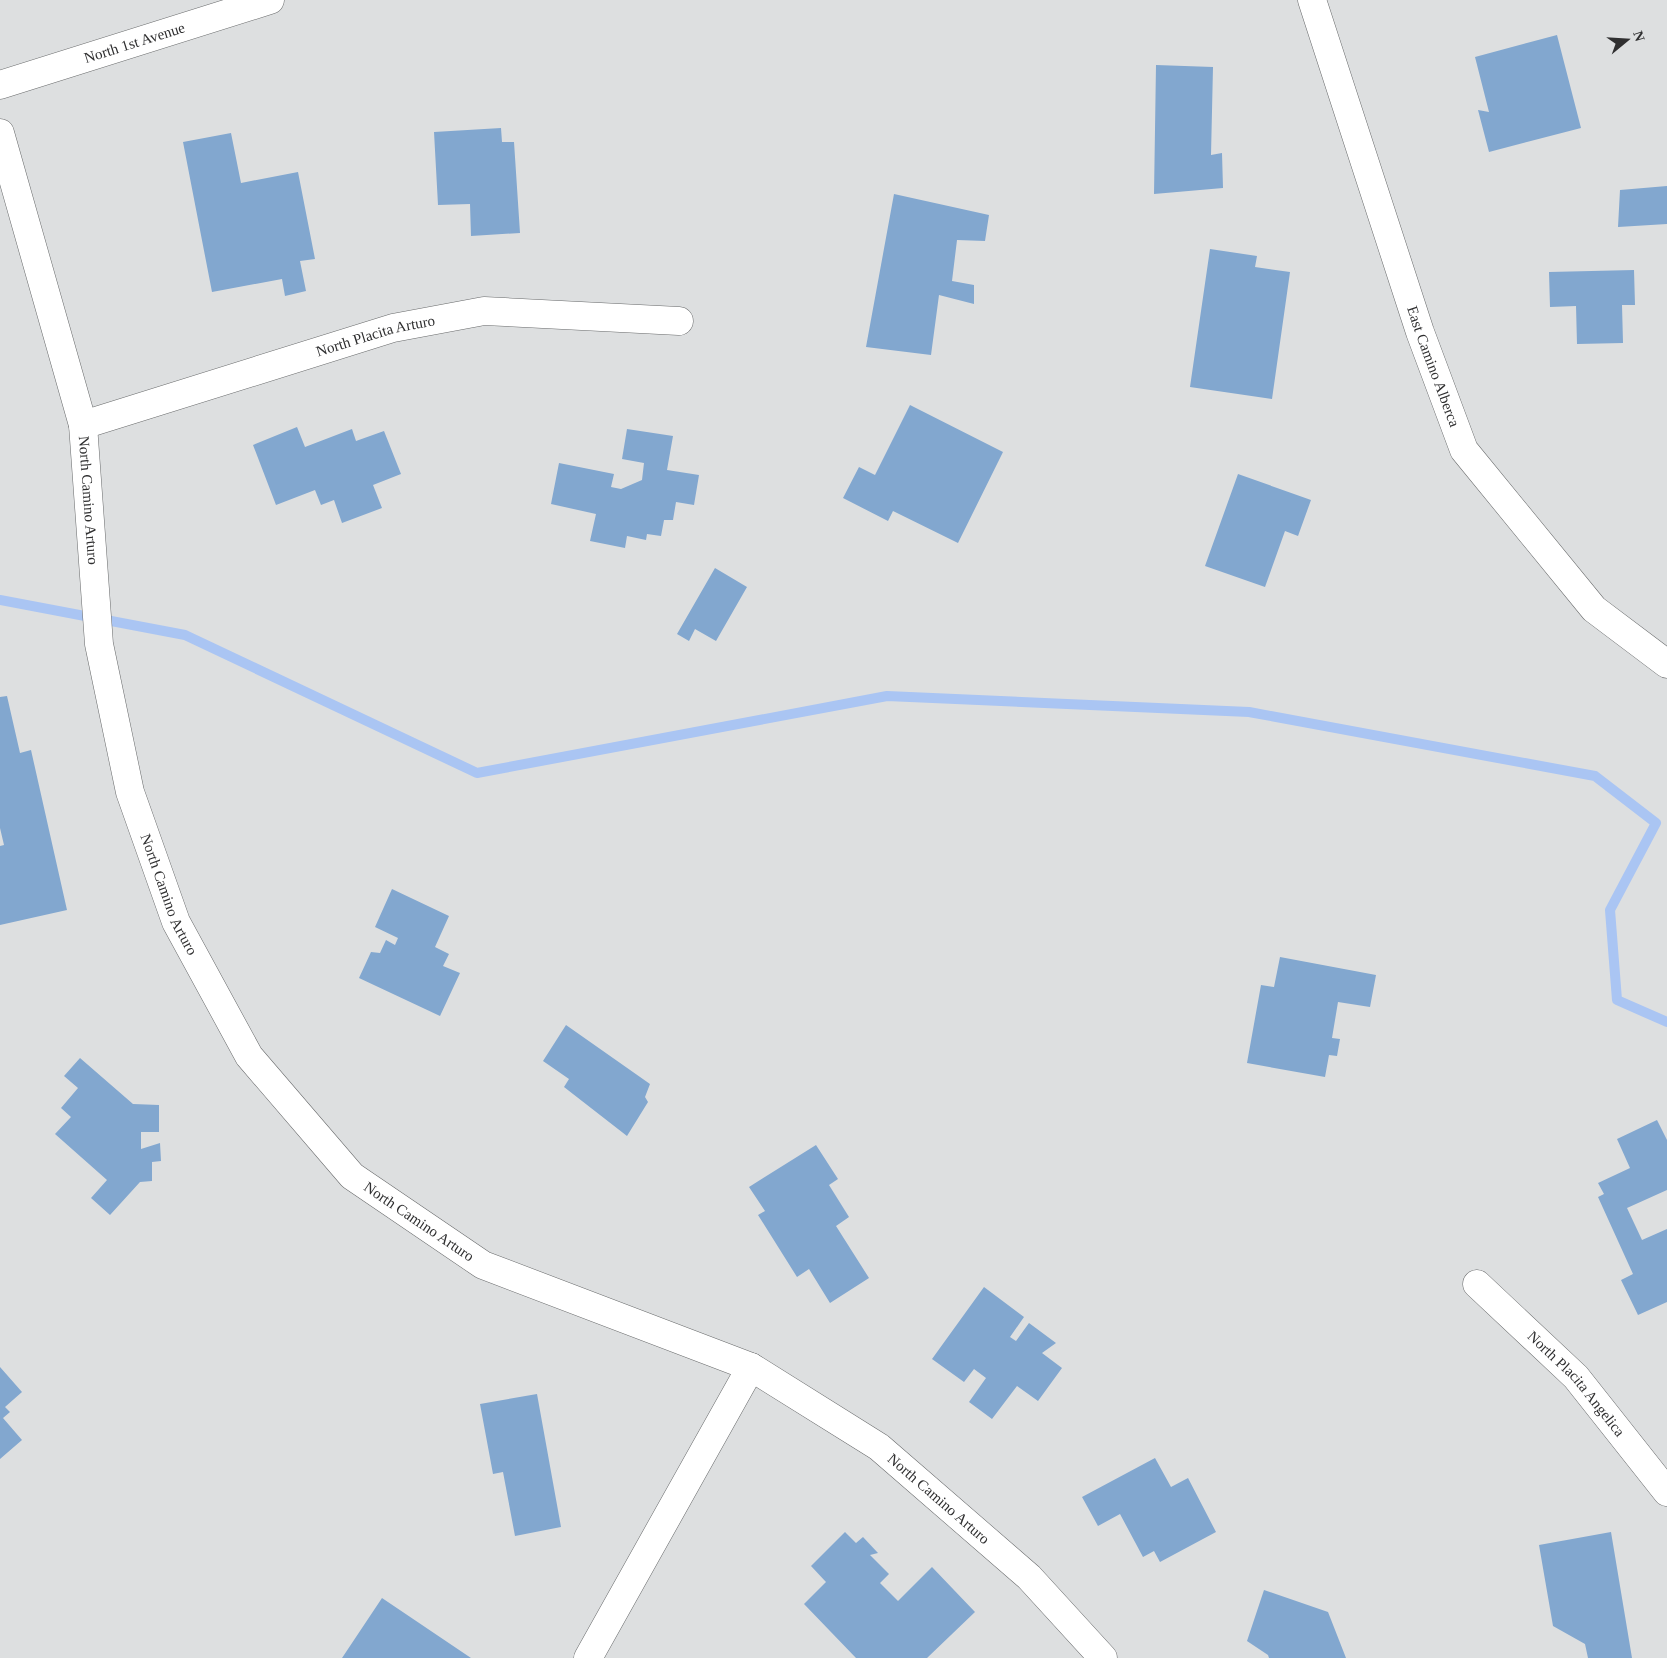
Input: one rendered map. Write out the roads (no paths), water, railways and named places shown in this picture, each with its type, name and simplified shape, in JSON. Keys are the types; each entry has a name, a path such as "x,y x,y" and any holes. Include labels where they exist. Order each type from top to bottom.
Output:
{"street":[{"name":"North 1st Avenue","path":"0,86 270,0"},
{"name":"East Camino Alberca","path":"1312,0 1420,332 1464,450 1594,609 1667,664"},
{"name":"North Camino Arturo","path":"0,133 83,425 99,644 130,792 176,922 249,1056 352,1176 483,1265 752,1367 879,1447 1029,1577 1103,1658"},
{"name":"North Placita Arturo","path":"83,425 393,328 484,311 678,322"},
{"name":"North Placita Angelica","path":"1478,1284 1576,1377 1667,1492"},
{"path":"588,1658 752,1367"}],"waterway":[{"path":"0,600 185,635 477,773 887,696 1249,712 1595,776 1656,823 1610,910 1617,1000 1667,1022"}]}
